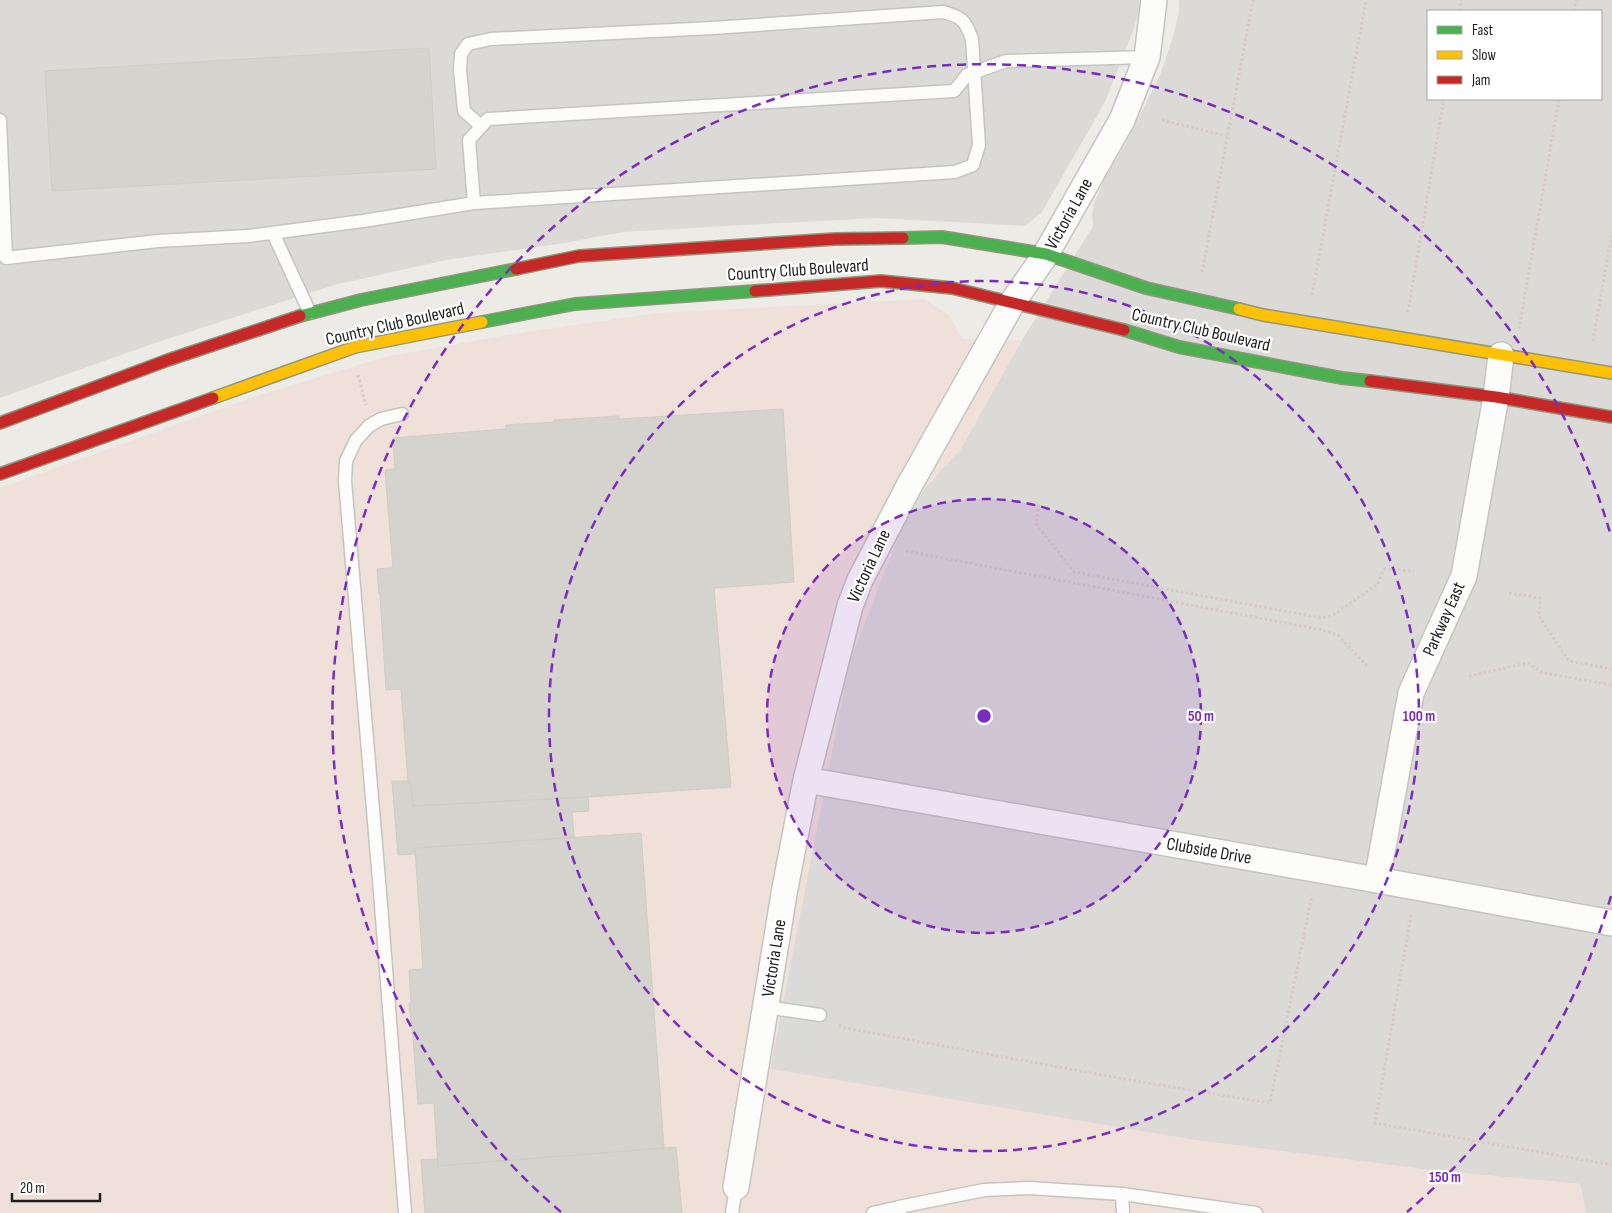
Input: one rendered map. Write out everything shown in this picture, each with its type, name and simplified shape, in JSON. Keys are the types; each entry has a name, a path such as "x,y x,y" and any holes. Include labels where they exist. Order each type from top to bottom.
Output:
{"street":[{"name":"Victoria Lane","path":"736,1187 785,888 806,780 850,606 860,580 908,486 1012,303 1046,254 1122,120 1147,57 1154,0"},
{"name":"Country Club Boulevard","path":"0,423 168,360 310,314 361,300 579,256 835,238 942,237 1046,254 1146,288 1263,315 1612,373"},
{"name":"Country Club Boulevard","path":"0,474 356,347 575,304 881,281 952,288 1112,328 1179,347 1342,378 1496,397 1612,417"},
{"name":"Parkway East","path":"1377,880 1410,693 1464,576 1496,397 1501,354"},
{"name":"Clubside Drive","path":"806,780 1377,880 1612,924"}],"lane":[{"path":"0,120 6,258 158,241 248,236 363,221 474,203 955,172 973,164 980,145 972,39 967,24 957,16 943,12 713,28 491,39 468,44 461,54 460,70 464,112 481,126"},
{"path":"474,203 469,140 488,119 954,91 967,75 1006,61 1147,57"},
{"path":"273,233 310,314"},
{"path":"402,414 381,418 369,426 356,440 346,461 345,481 381,900 405,1213"},
{"path":"766,1007 820,1015"},
{"path":"732,1213 736,1187"},
{"path":"873,1213 899,1210 984,1190 1029,1188 1122,1194 1256,1213"},
{"path":"1122,1194 1123,1213"}],"path":[{"path":"1201,281 1253,0"},
{"path":"1311,298 1366,0"},
{"path":"1408,312 1444,100"},
{"path":"1519,330 1559,100"},
{"path":"1162,120 1227,136"},
{"path":"1593,342 1612,232"},
{"path":"357,372 366,405"},
{"path":"1039,504 1036,524 1074,572 1322,618 1333,615 1378,584 1384,569 1414,571"},
{"path":"901,550 1322,630 1338,635 1366,666"},
{"path":"1509,592 1540,598 1539,616 1569,662 1612,669"},
{"path":"1469,676 1528,663 1544,673 1612,685"},
{"path":"820,1015 845,1028 1270,1103 1306,919 1318,870"},
{"path":"1416,887 1375,1123 1612,1165"}],"shaded area":[{"path":"0,0 1142,0 1133,31 1105,102 1042,212 1025,226 878,218 743,225 624,232 558,244 446,260 334,285 149,345 0,398"},
{"path":"1179,0 1612,0 1612,1213 1586,1213 1580,1184 1430,1170 1194,1140 770,1069 849,663 900,532 925,488 960,450 1022,340 1093,226 1094,203 1104,180 1127,141 1160,75 1179,12"},
{"path":"924,299 949,315 962,339 1022,340 960,450 925,488 900,532 849,663 770,1069 1194,1140 1430,1170 1580,1184 1586,1213 0,1213 0,488 251,398 385,357 513,334 658,313"},
{"path":"794,974 826,980 814,1051 782,1046"}],"building":[{"path":"429,48 436,169 52,191 45,71"},
{"path":"783,409 794,582 714,588 731,787 413,806 410,781 408,781 401,689 386,690 377,569 393,568 385,470 395,469 393,438 506,429 506,425 555,422 554,420 619,416 619,419"},
{"path":"392,781 410,781 413,806 588,797 589,811 572,812 574,837 415,848 415,854 398,855"},
{"path":"641,833 664,1148 438,1166 434,1103 418,1104 409,1004 411,1003 409,970 423,969 415,848"},
{"path":"676,1147 682,1213 425,1213 421,1160 438,1159 438,1166"}],"traffic: fast":[{"path":"903,238 942,237 1046,254 1146,288 1239,309"},
{"path":"300,316 361,300 516,269"},
{"path":"482,322 575,304 755,291"},
{"path":"1124,330 1179,347 1342,378 1370,381"}],"traffic: slow":[{"path":"1239,309 1263,315 1612,373"},
{"path":"213,398 355,347 482,322"}],"traffic: jam":[{"path":"516,269 579,256 835,239 903,238"},
{"path":"755,291 881,281 952,288 1124,330"},
{"path":"0,423 168,360 300,316"},
{"path":"1370,381 1496,397 1612,417"},
{"path":"0,474 213,398"}]}
